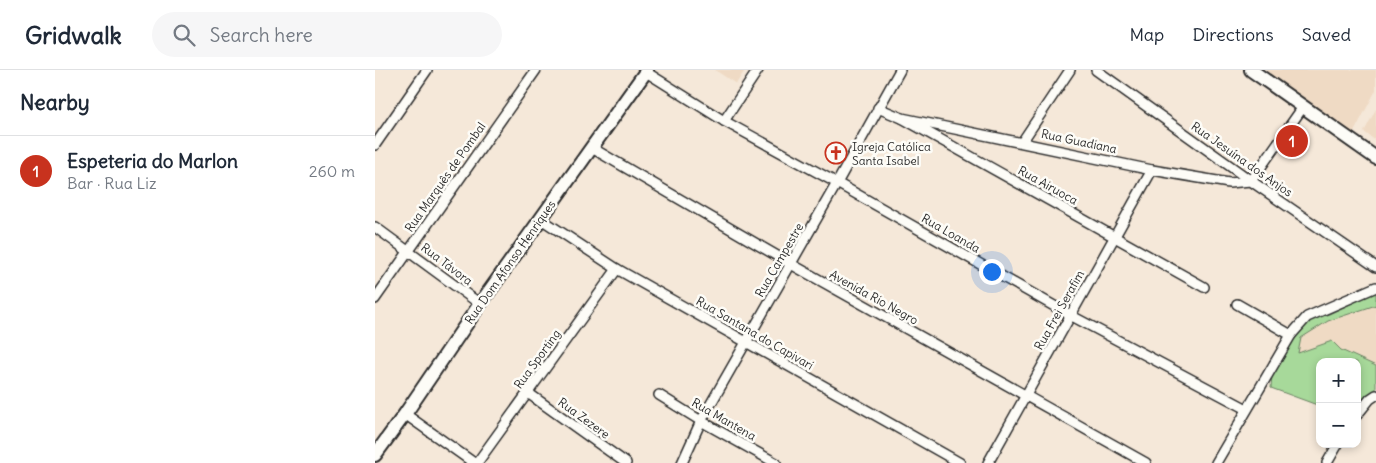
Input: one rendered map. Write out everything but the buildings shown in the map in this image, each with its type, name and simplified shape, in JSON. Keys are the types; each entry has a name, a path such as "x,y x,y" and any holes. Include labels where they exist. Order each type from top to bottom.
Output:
{"street":[{"path":"375,145 427,70"},
{"name":"Rua Marquês de Pombal","path":"375,299 536,70"},
{"path":"724,121 758,70"},
{"name":"Rua Campestre","path":"682,463 701,421 900,70"},
{"path":"1023,142 1070,70"},
{"name":"Rua Jesuína dos Anjos","path":"1095,70 1376,267"},
{"path":"1251,70 1376,158"},
{"name":"Rua Loanda","path":"646,71 724,121 1070,315 1247,409"},
{"name":"Rua Dom Afonso Henriques","path":"375,455 646,71"},
{"path":"1251,181 1303,107"},
{"name":"Rua Airuoca","path":"878,108 902,118 1204,287"},
{"name":"Rua Guadiana","path":"902,118 1152,170 1229,183 1251,181"},
{"name":"Avenida Rio Negro","path":"592,148 791,264 1025,397 1146,463"},
{"name":"Rua Frei Serafim","path":"988,463 1152,170"},
{"name":"Rua Santana do Capivari","path":"541,219 617,269 960,463"},
{"name":"Rua Távora","path":"375,227 480,304"},
{"name":"Rua Sporting","path":"476,463 617,269"},
{"path":"1216,463 1291,335 1307,317 1376,287"},
{"path":"1237,304 1291,335"},
{"name":"Rua Zezere","path":"528,393 626,463"},
{"path":"1361,410 1376,394"},
{"name":"Rua Mantena","path":"659,395 776,463"},
{"path":"405,414 476,463"},
{"path":"1327,463 1336,448"}],"shaded area":[{"path":"715,70 745,70 736,84"},
{"path":"1264,70 1376,70 1376,90 1353,134"},
{"path":"1376,109 1376,141 1364,132"},
{"path":"1376,290 1376,393 1361,405 1361,358 1316,358 1316,403 1268,379 1292,336 1309,319"}],"green space":[{"path":"1376,292 1376,305 1328,321 1301,338 1298,353 1332,341 1341,350 1358,358 1316,358 1316,405 1271,388 1272,374 1289,343 1311,320 1329,314"},
{"path":"1361,359 1376,366 1376,392 1361,402"}],"place":[{"name":"Espeteria do Marlon","path":"1292,141"},
{"name":"Igreja Católica Santa Isabel","path":"836,153"}]}
